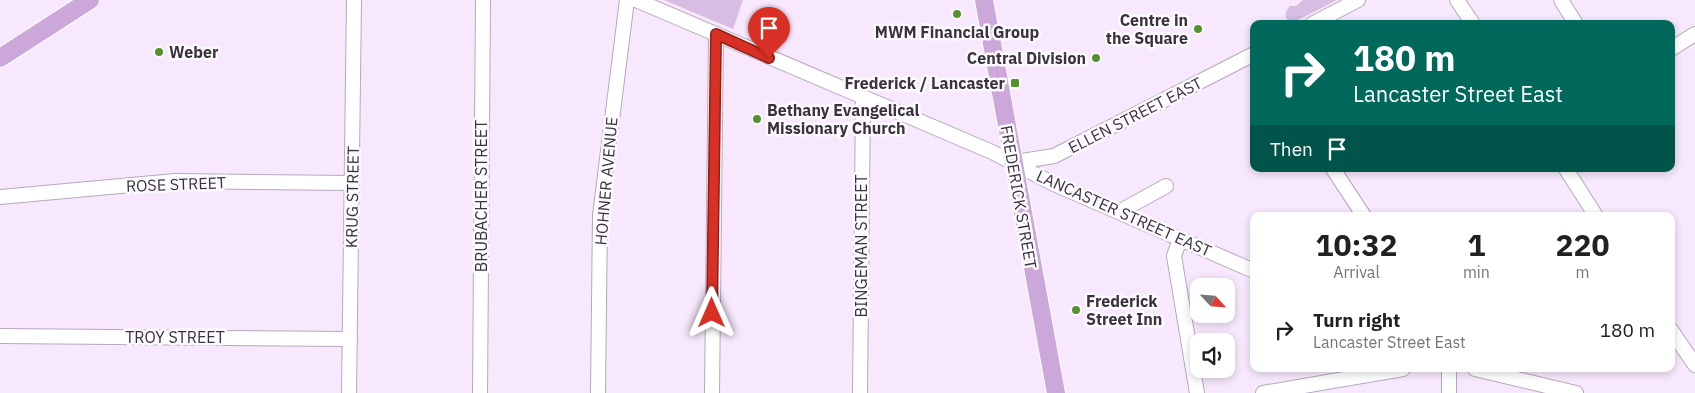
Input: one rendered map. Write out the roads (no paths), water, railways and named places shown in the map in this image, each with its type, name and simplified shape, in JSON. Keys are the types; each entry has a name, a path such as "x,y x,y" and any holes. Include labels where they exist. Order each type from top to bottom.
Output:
{"main road":[{"path":"0,58 90,0"},
{"name":"FREDERICK STREET","path":"984,0 1012,162 1019,187 1056,393"}],"street":[{"name":"KRUG STREET","path":"349,393 354,0"},
{"name":"BRUBACHER STREET","path":"480,393 483,0"},
{"name":"HOHNER AVENUE","path":"598,393 600,215 627,0"},
{"name":"LANCASTER STREET EAST","path":"636,0 1012,162 1054,184 1250,270"},
{"path":"1320,20 1358,0"},
{"path":"1458,0 1470,20"},
{"path":"1561,0 1574,20"},
{"path":"712,393 716,34"},
{"path":"1675,46 1695,34"},
{"name":"ELLEN STREET EAST","path":"1012,162 1054,156 1250,56"},
{"name":"BINGEMAN STREET","path":"860,393 863,98"},
{"path":"1054,156 1048,167 1054,184"},
{"path":"1335,172 1361,212"},
{"path":"1568,172 1593,212"},
{"name":"ROSE STREET","path":"0,196 175,181 352,182"},
{"path":"1119,212 1166,186"},
{"path":"1180,239 1174,256 1197,393"},
{"name":"TROY STREET","path":"0,336 350,339"},
{"path":"1675,336 1695,365"},
{"path":"1262,393 1385,372"},
{"path":"1449,372 1449,393"},
{"path":"1487,372 1573,393"}],"place":[{"name":"MWM Financial Group","path":"957,14"},
{"name":"Centre in the Square","path":"1198,29"},
{"name":"Weber","path":"159,52"},
{"name":"Central Division","path":"1096,58"},
{"name":"Frederick / Lancaster","path":"1015,83"},
{"name":"Bethany Evangelical Missionary Church","path":"757,119"},
{"name":"Frederick Street Inn","path":"1076,310"}]}
